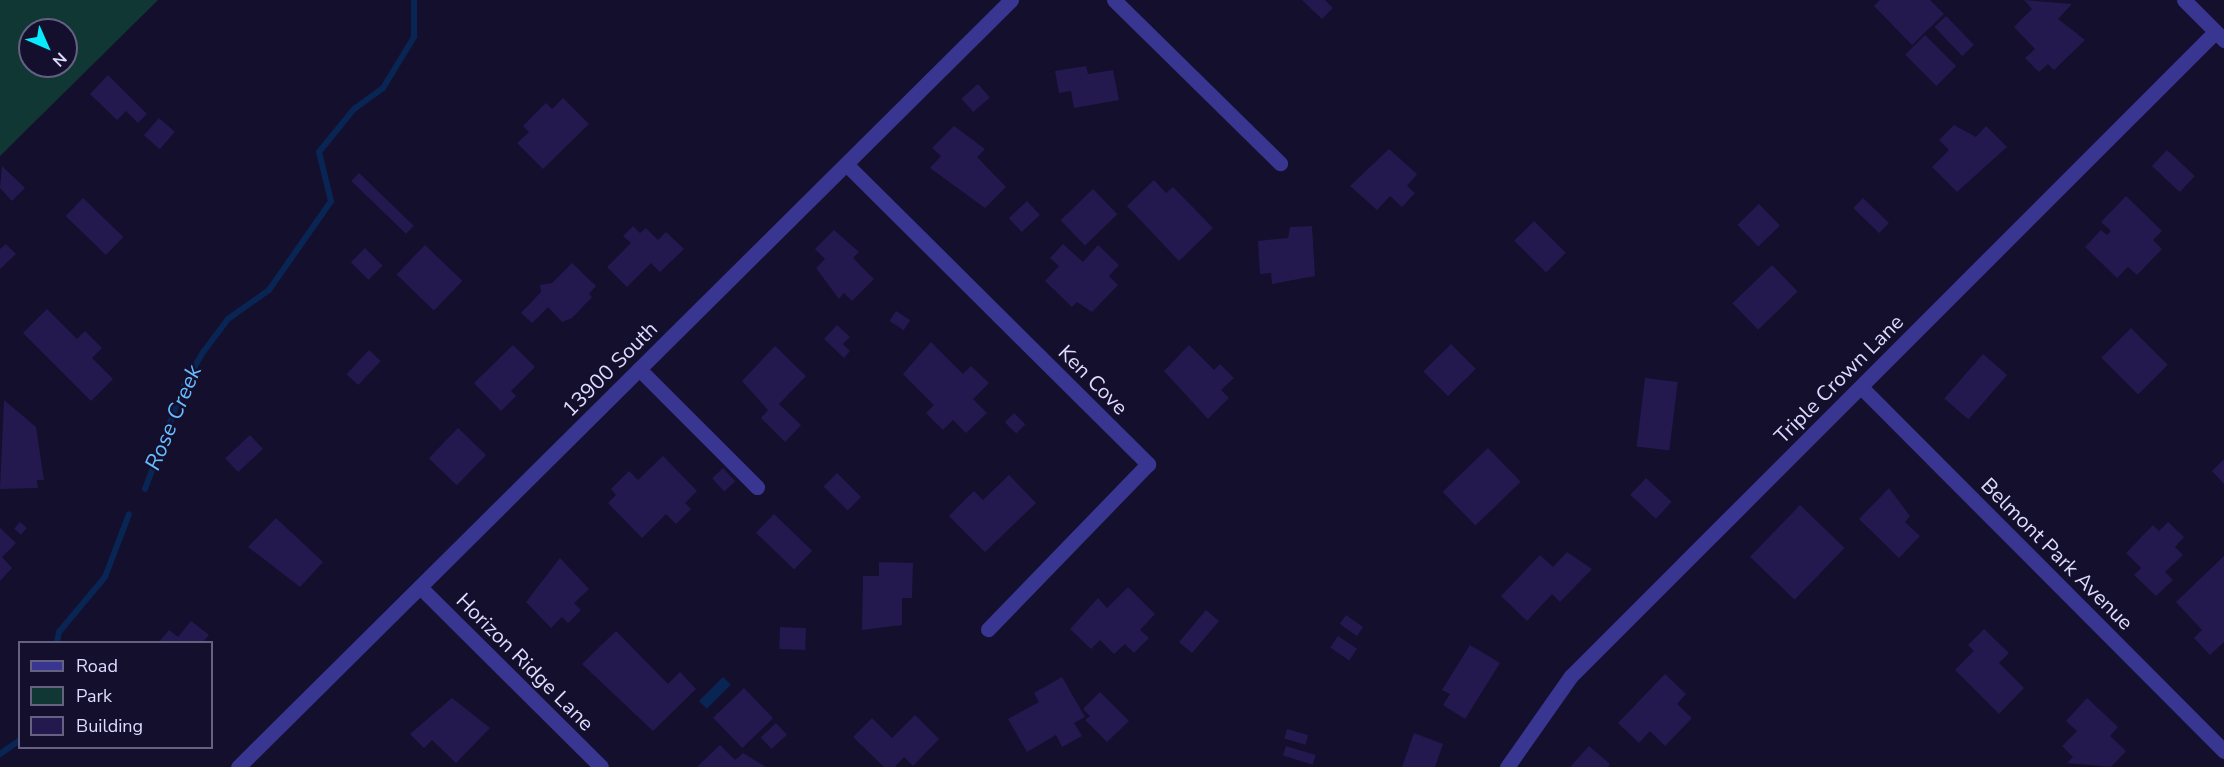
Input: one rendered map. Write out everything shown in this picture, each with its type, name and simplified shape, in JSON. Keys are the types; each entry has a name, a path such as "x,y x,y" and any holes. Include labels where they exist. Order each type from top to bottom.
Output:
{"street":[{"name":"13900 South","path":"238,767 1011,0"},
{"path":"1114,0 1280,163"},
{"path":"2184,0 2220,36"},
{"name":"Triple Crown Lane","path":"1507,767 1571,676 1861,387 2220,36"},
{"name":"Ken Cove","path":"846,164 1148,464 988,629"},
{"path":"639,369 757,487"},
{"name":"Belmont Park Avenue","path":"1861,387 2224,751"},
{"name":"Horizon Ridge Lane","path":"420,587 601,767"}],"green space":[{"path":"0,0 158,0 0,156"}],"water":[{"path":"723,677 731,685 707,709 699,701"}],"building":[{"path":"1302,0 1325,0 1333,8 1322,19"},
{"path":"1880,0 1930,0 1944,14 1912,45 1874,6"},
{"path":"2024,0 2072,4 2058,19 2085,40 2054,70 2048,64 2039,72 2025,58 2035,49 2014,27 2032,9"},
{"path":"1946,16 1974,45 1962,56 1934,27"},
{"path":"1925,35 1956,66 1936,86 1905,55"},
{"path":"1086,66 1088,74 1113,70 1119,100 1074,108 1071,91 1059,93 1055,71"},
{"path":"108,75 147,114 138,123 126,111 117,120 90,94"},
{"path":"978,84 990,98 973,112 961,98"},
{"path":"563,98 589,124 543,169 517,143 529,132 523,126 546,103 552,109"},
{"path":"159,118 175,132 160,149 144,135"},
{"path":"1954,125 1976,137 1986,126 2007,147 1957,192 1932,167 1949,150 1939,140"},
{"path":"954,126 985,149 977,157 1006,187 985,208 930,168 941,156 932,148"},
{"path":"1389,149 1417,174 1407,186 1415,193 1402,207 1390,196 1377,210 1350,186"},
{"path":"2167,150 2195,176 2180,192 2152,166"},
{"path":"2,166 25,188 12,201 0,188"},
{"path":"359,173 414,226 406,234 351,181"},
{"path":"1154,180 1166,193 1173,187 1213,228 1179,261 1127,206"},
{"path":"1093,189 1117,214 1085,245 1061,220"},
{"path":"2126,196 2162,231 2153,240 2162,249 2137,275 2128,267 2117,278 2085,247 2101,230 2107,235 2111,231 2101,222"},
{"path":"83,198 123,237 106,255 66,216"},
{"path":"1863,198 1889,223 1879,233 1853,208"},
{"path":"1027,201 1040,215 1022,232 1009,218"},
{"path":"1759,204 1780,226 1758,246 1737,225"},
{"path":"1534,221 1566,253 1546,273 1514,241"},
{"path":"633,226 640,233 646,228 658,240 666,232 684,249 660,272 651,263 627,287 607,267 631,243 623,236"},
{"path":"1312,226 1315,276 1272,284 1271,273 1260,274 1258,241 1288,238 1290,227"},
{"path":"834,230 859,252 853,258 874,279 852,301 844,293 839,299 816,268 825,259 815,249"},
{"path":"6,244 16,254 0,269 0,249"},
{"path":"1063,244 1083,262 1098,245 1119,265 1109,276 1118,285 1092,312 1077,302 1072,307 1045,281 1059,266 1050,258"},
{"path":"425,245 462,281 434,311 397,274"},
{"path":"365,248 383,266 369,280 351,262"},
{"path":"572,263 596,286 589,294 592,297 572,318 562,322 548,307 532,323 521,313 541,292 540,285 552,283"},
{"path":"1772,265 1798,292 1758,330 1732,303"},
{"path":"47,309 77,339 85,331 102,348 92,358 113,379 91,401 23,333"},
{"path":"896,311 910,320 904,330 889,321"},
{"path":"837,325 850,337 843,344 850,351 844,358 824,339"},
{"path":"2131,328 2168,365 2138,394 2101,358"},
{"path":"931,342 963,374 971,366 989,383 973,399 987,413 966,433 953,420 943,430 926,413 934,405 903,374"},
{"path":"1451,344 1476,369 1448,396 1423,372"},
{"path":"513,345 535,367 511,391 516,396 501,411 474,383"},
{"path":"1189,345 1214,370 1220,364 1234,378 1221,390 1229,398 1208,419 1164,371"},
{"path":"775,346 806,376 779,404 801,425 785,442 761,418 768,410 742,381"},
{"path":"369,350 381,361 358,385 346,374"},
{"path":"1983,354 2007,375 1968,420 1944,399"},
{"path":"1645,378 1678,382 1669,451 1637,446"},
{"path":"4,400 36,427 44,480 37,480 38,488 0,489"},
{"path":"1014,413 1025,424 1016,434 1005,422"},
{"path":"458,428 486,455 457,485 429,458"},
{"path":"250,435 263,449 238,472 225,458"},
{"path":"1488,448 1521,482 1475,526 1443,492"},
{"path":"663,456 697,491 685,503 691,509 676,524 666,514 642,538 608,503 616,495 611,489 629,471 638,480"},
{"path":"2224,459 2224,484 2212,471"},
{"path":"723,468 735,481 724,491 712,478"},
{"path":"837,473 861,497 848,510 824,486"},
{"path":"1009,475 1036,503 985,552 949,516 974,491 983,500"},
{"path":"1646,478 1672,502 1656,519 1630,495"},
{"path":"1889,488 1910,516 1905,522 1920,536 1899,558 1859,519"},
{"path":"1800,505 1845,548 1795,600 1750,557"},
{"path":"774,514 812,551 794,570 756,533"},
{"path":"276,518 323,562 300,587 248,547"},
{"path":"20,522 27,528 21,535 14,529"},
{"path":"2168,522 2184,537 2175,547 2183,555 2165,572 2173,580 2156,596 2134,575 2141,568 2126,553 2153,525 2159,531"},
{"path":"0,528 16,543 2,557 12,568 0,581"},
{"path":"1567,552 1592,569 1560,602 1552,594 1527,621 1501,596 1540,555 1553,567"},
{"path":"2224,556 2224,642 2210,655 2194,638 2202,630 2176,602"},
{"path":"560,558 589,589 574,603 581,610 568,623 562,617 551,628 526,602"},
{"path":"879,562 913,563 912,598 902,598 902,625 862,630 863,576 879,576"},
{"path":"1128,587 1155,614 1140,630 1149,638 1134,653 1125,644 1114,654 1100,640 1091,649 1070,629 1098,598 1107,608"},
{"path":"1206,610 1219,621 1192,653 1179,642"},
{"path":"1346,615 1363,627 1357,636 1340,624"},
{"path":"191,621 209,635 204,641 160,641 169,630 178,637"},
{"path":"780,627 806,628 805,650 779,649"},
{"path":"1984,629 2009,653 1999,663 2024,688 1999,714 1955,670 1974,651 1968,645"},
{"path":"616,631 668,684 680,672 696,689 653,731 582,664"},
{"path":"1338,636 1357,649 1349,660 1330,648"},
{"path":"1470,645 1500,663 1465,719 1443,705 1450,694 1442,690"},
{"path":"1665,674 1686,694 1677,704 1692,718 1665,746 1650,731 1639,743 1618,723"},
{"path":"1062,677 1085,717 1074,723 1082,736 1062,747 1056,735 1027,752 1008,719 1039,702 1034,693"},
{"path":"744,688 773,718 742,748 713,718"},
{"path":"1100,692 1129,721 1107,742 1085,720 1090,716 1083,709"},
{"path":"452,698 490,728 456,763 432,740 424,748 410,734"},
{"path":"2087,698 2118,727 2110,736 2126,751 2111,767 2067,763 2073,757 2062,746 2077,731 2066,721"},
{"path":"915,715 939,739 913,766 904,757 895,767 884,767 853,737 872,718 892,738"},
{"path":"776,723 787,735 772,749 761,737"},
{"path":"1287,729 1308,735 1305,745 1284,739"},
{"path":"1414,733 1443,744 1435,767 1402,767"},
{"path":"720,745 735,760 743,753 766,767 697,767"},
{"path":"1286,746 1316,755 1313,765 1283,756"},
{"path":"1589,746 1610,764 1608,767 1570,767"}],"waterway":[{"name":"Rose Creek","path":"145,489 184,385 204,351 228,319 269,290 331,201 319,152 354,109 383,88 414,37 414,0"},
{"name":"Rose Creek","path":"57,641 59,632 105,577 129,514"},
{"name":"Rose Creek","path":"0,754 18,741"}]}
